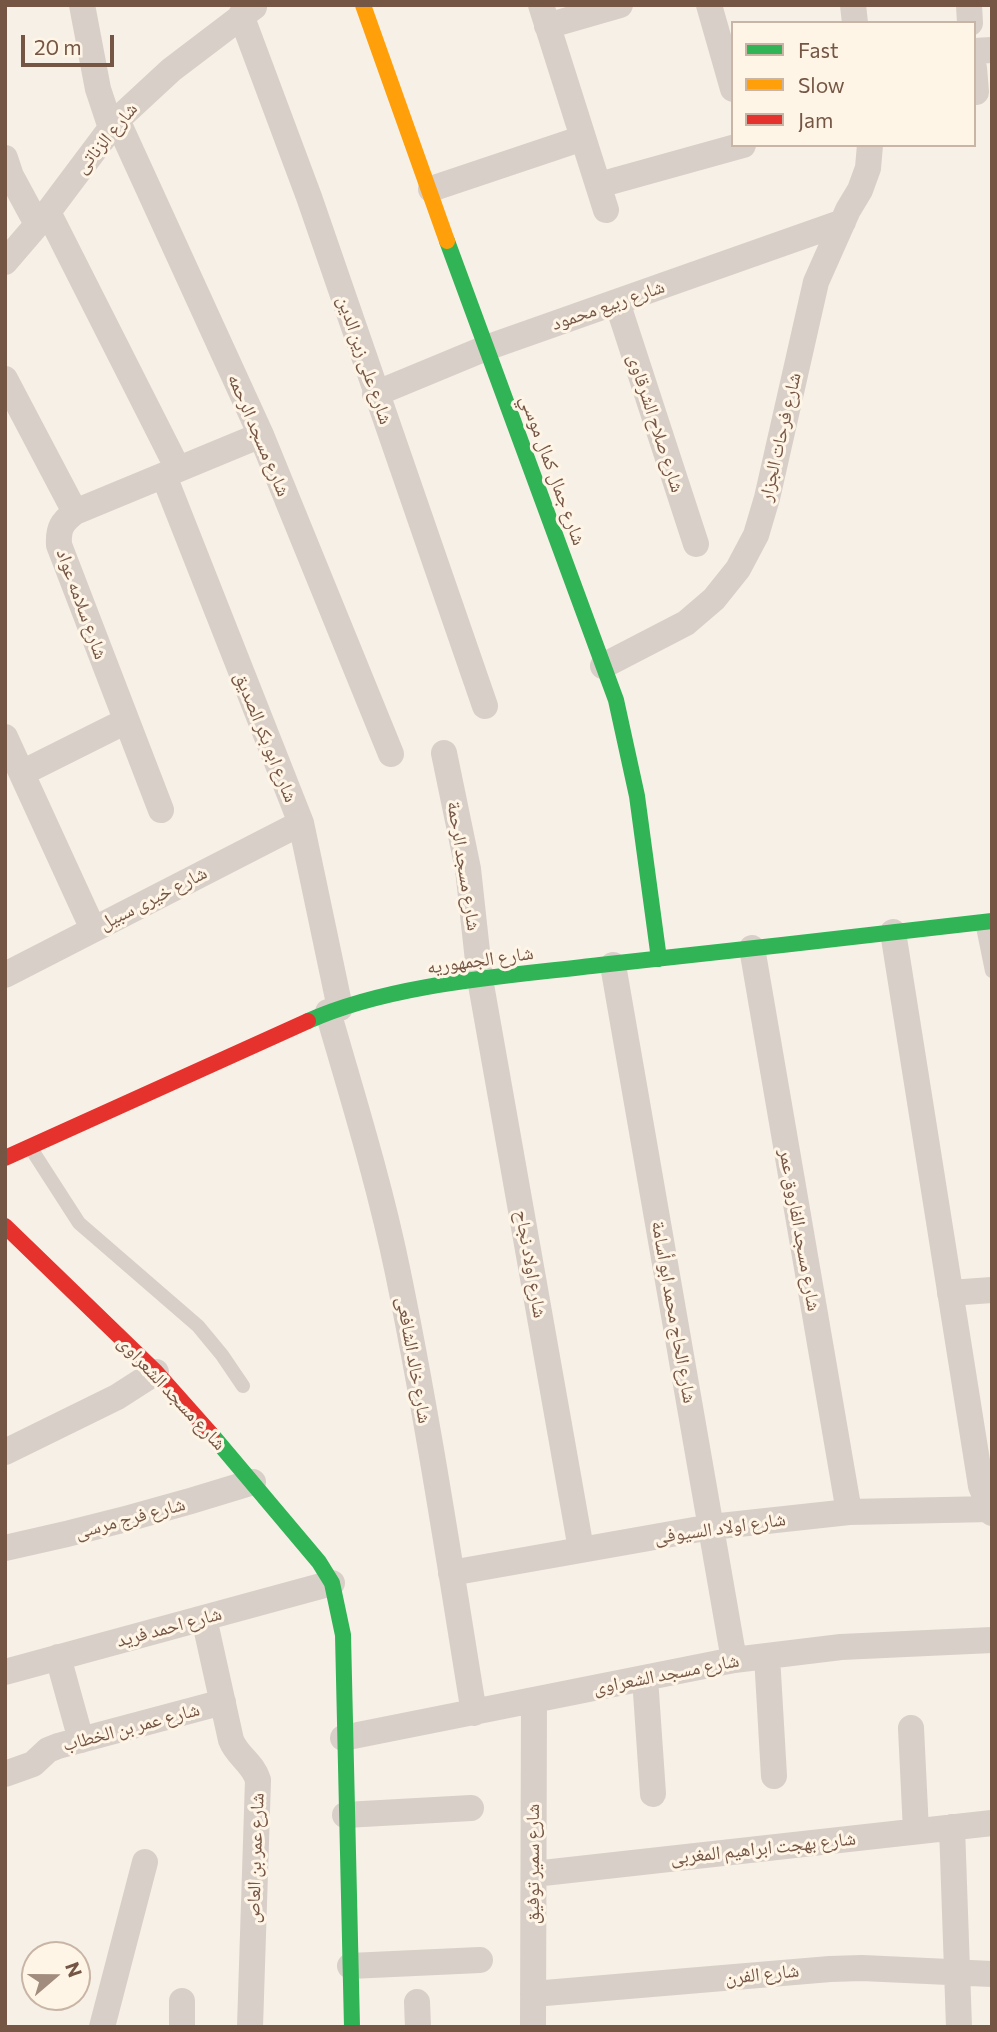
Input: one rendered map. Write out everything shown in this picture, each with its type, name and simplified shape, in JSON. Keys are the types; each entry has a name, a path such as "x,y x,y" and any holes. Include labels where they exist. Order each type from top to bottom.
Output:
{"street":[{"name":"شارع مسجد الرحمه","path":"82,5 98,89 261,435 391,754"},
{"name":"شارع جمال كمال موسي","path":"363,5 626,735 659,959"},
{"path":"620,5 544,15 602,198 738,147"},
{"path":"709,5 731,82"},
{"name":"شارع الزناتى","path":"5,262 114,124 171,70 243,11"},
{"name":"شارع على زين الدين","path":"243,11 485,706"},
{"path":"431,189 583,138"},
{"name":"شارع فرحات الجزار","path":"603,666 686,624 714,599 738,569 756,535 767,498 816,282 848,210 860,190 868,169 870,147"},
{"name":"شارع ابو بكر الصديق","path":"5,158 11,176 42,218 171,472 301,823 334,1010"},
{"name":"شارع ربيع محمود","path":"375,394 486,348 844,222"},
{"name":"شارع صلاح الشرقاوى","path":"617,302 696,544"},
{"path":"5,379 75,512 261,435"},
{"name":"شارع سلامه عواد","path":"75,512 63,521 58,531 58,545 161,810"},
{"path":"22,773 126,721"},
{"path":"5,737 93,929"},
{"name":"شارع مسجد الرحمة","path":"444,753 468,869 480,979"},
{"name":"شارع خيرى سبيل","path":"5,975 301,823"},
{"name":"شارع الجمهوريه","path":"5,1158 334,1010 419,989 480,979 987,921"},
{"path":"893,932 981,1486 991,1510"},
{"name":"شارع مسجد الفاروق عمر","path":"752,948 849,1512"},
{"name":"شارع الحاج محمد ابو أسامة","path":"612,965 734,1660"},
{"name":"شارع اولاد نجاح","path":"480,979 581,1549"},
{"name":"شارع خالد الشافعى","path":"334,1010 398,1271 474,1713"},
{"name":"شارع مسجد الشعراوى","path":"5,1226 156,1372 253,1482 319,1562 332,1583 343,1635 345,1815 352,2027"},
{"path":"950,1293 992,1290"},
{"path":"5,1452 117,1397 156,1372"},
{"name":"شارع فرج مرسى","path":"5,1548 152,1513 253,1482"},
{"name":"شارع اولاد السيوفى","path":"451,1573 711,1527 849,1512 991,1510"},
{"name":"شارع احمد فريد","path":"5,1672 332,1583"},
{"name":"شارع عمر بن العاص","path":"204,1618 234,1748 251,1766 258,1780 250,2027"},
{"name":"شارع مسجد الشعراوى","path":"344,1738 734,1660 841,1647 992,1640"},
{"path":"767,1656 774,1776"},
{"path":"58,1657 81,1740"},
{"path":"645,1678 653,1794"},
{"name":"شارع سمير توفيق","path":"533,2027 534,1701"},
{"name":"شارع عمر بن الخطاب","path":"5,1774 33,1764 48,1750 58,1746 223,1702"},
{"path":"911,1728 916,1831"},
{"path":"345,1815 471,1808"},
{"name":"شارع بهجت ابراهيم المغربى","path":"534,1874 992,1823"},
{"path":"951,1827 959,2027"},
{"path":"102,2027 145,1863"},
{"path":"350,1966 480,1960"},
{"name":"شارع الفرن","path":"533,1994 830,1969 992,1974"}],"lane":[{"path":"987,921 992,971"},
{"path":"30,1147 79,1223 198,1326 243,1386"}],"traffic: fast":[{"path":"447,241 616,700 637,796 659,959"},
{"path":"308,1021 376,998 451,983 992,921"},
{"path":"212,1435 319,1562 332,1583 343,1635 352,2027"}],"traffic: slow":[{"path":"363,5 447,241"}],"traffic: jam":[{"path":"5,1158 308,1021"},
{"path":"5,1226 156,1372 212,1435"}]}
